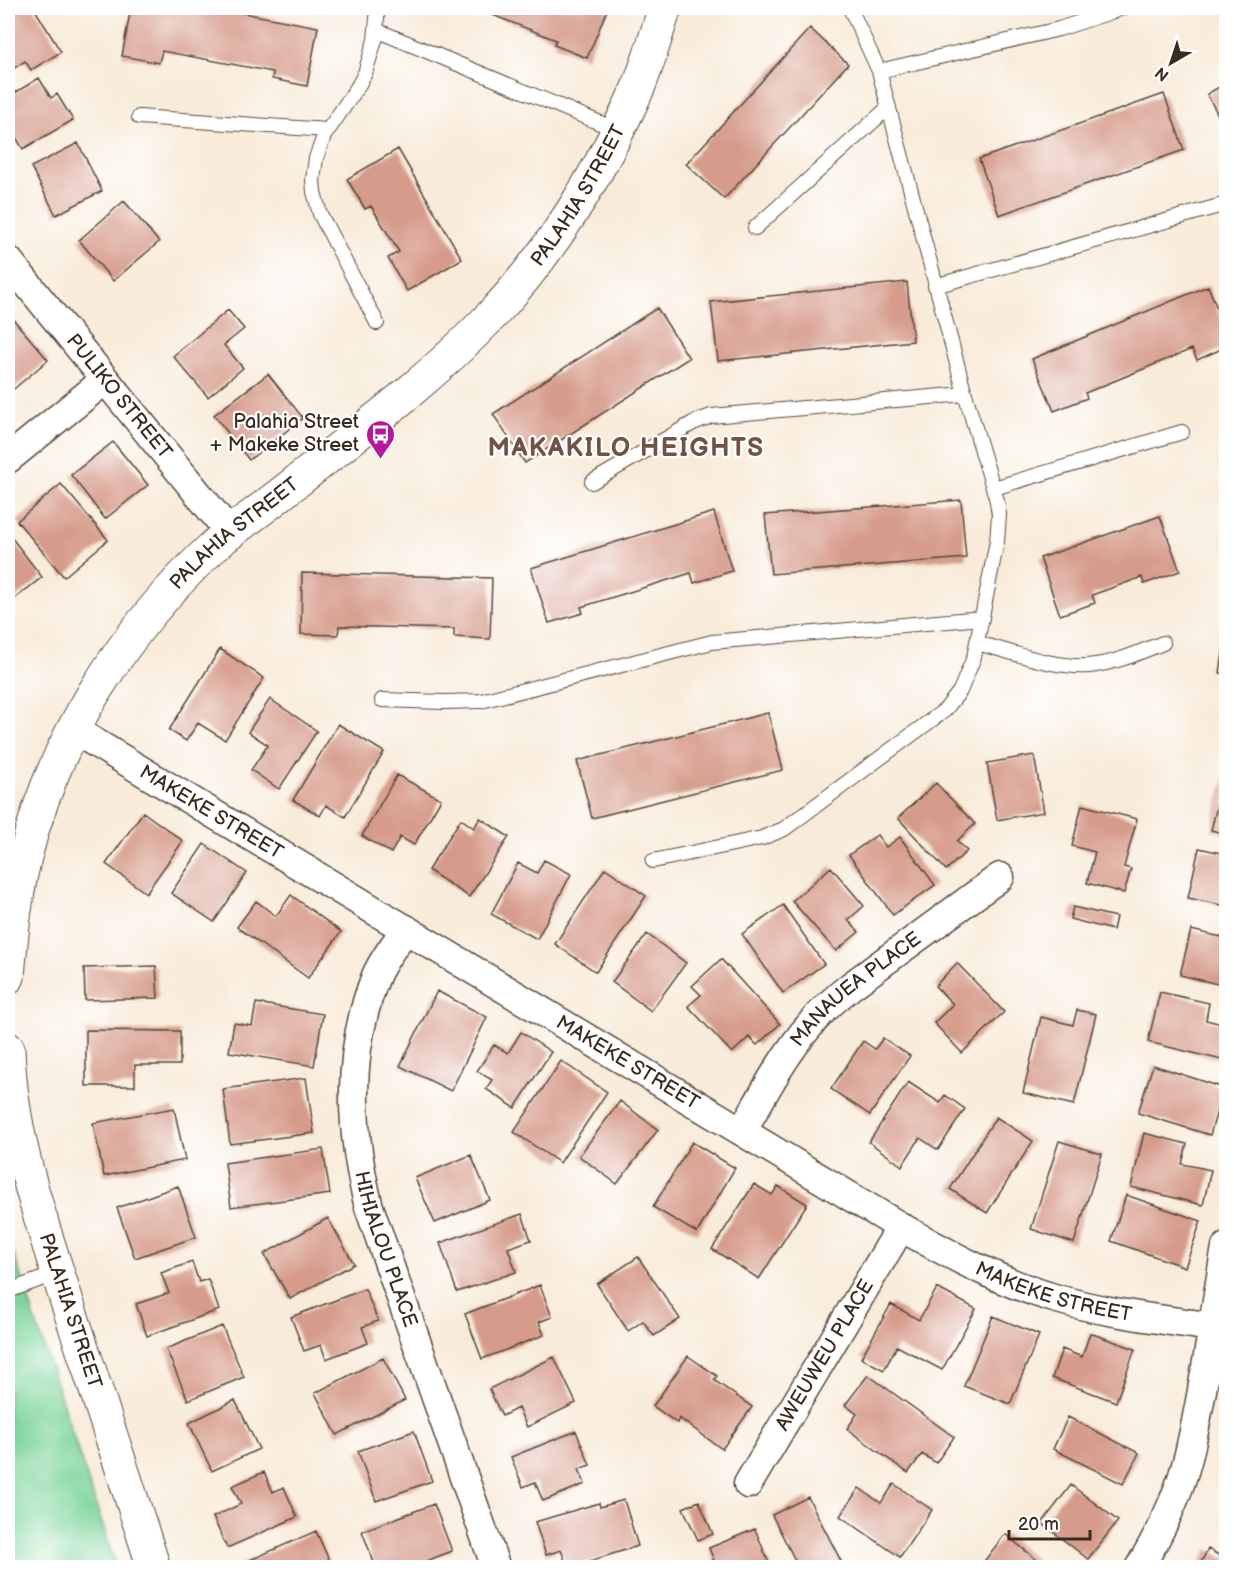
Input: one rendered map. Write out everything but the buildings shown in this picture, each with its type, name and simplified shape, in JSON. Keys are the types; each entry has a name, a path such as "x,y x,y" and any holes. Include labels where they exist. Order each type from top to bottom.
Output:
{"street":[{"name":"PALAHIA STREET","path":"8,977 11,929 25,856 48,785 74,730 118,654 164,596 217,543 424,379 491,316 550,246 599,169 639,86 665,8"},
{"name":"PULIKO STREET","path":"8,260 230,533"},
{"path":"8,459 105,380"},
{"name":"MAKEKE STREET","path":"74,730 901,1227 970,1265 1012,1284 1055,1298 1100,1309 1212,1327"},
{"name":"MANAUEA PLACE","path":"742,1131 793,1047 810,1024 830,1004 851,986 1000,877"},
{"name":"HIHIALOU PLACE","path":"406,928 377,973 365,1011 357,1050 353,1109 359,1168 373,1218 496,1568"},
{"name":"PALAHIA STREET","path":"8,1049 9,1078 21,1152 154,1568"},
{"name":"AWEUWEU PLACE","path":"748,1484 901,1227"},
{"path":"1139,1568 1156,1540 1176,1495 1191,1447 1227,1247"}],"lane":[{"path":"377,322 320,214 314,192 314,169 319,146 327,130 352,96 365,73 371,57 378,8"},
{"path":"653,861 777,833 945,710 966,680 974,657 999,528 994,488 935,286 879,71 850,8"},
{"path":"879,71 1059,29 1123,8"},
{"path":"376,30 617,130"},
{"path":"755,228 889,107"},
{"path":"139,117 327,130"},
{"path":"935,286 1227,204"},
{"path":"592,482 693,423 711,416 965,394"},
{"path":"994,488 1182,432"},
{"path":"382,700 481,701 712,642 982,618"},
{"path":"977,643 1059,664 1083,666 1108,663 1163,643"},
{"path":"8,1291 58,1273"}],"green space":[{"path":"8,1237 116,1566 8,1567"}],"place":[{"name":"Palahia Street + Makeke Street","path":"380,460"}],"district":[{"name":"MAKAKILO HEIGHTS","path":"626,448"}]}
